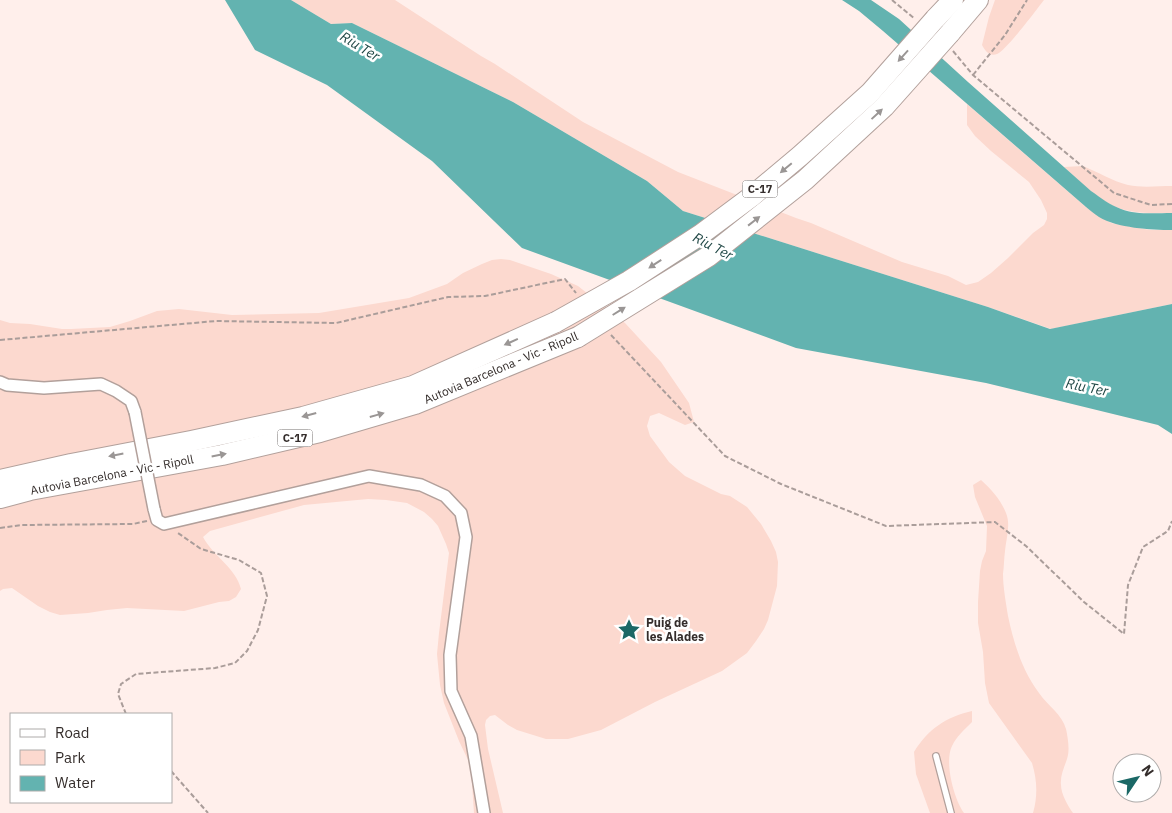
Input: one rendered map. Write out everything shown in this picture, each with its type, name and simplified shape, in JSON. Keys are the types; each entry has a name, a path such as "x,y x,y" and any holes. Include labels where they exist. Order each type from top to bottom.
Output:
{"highway":[{"name":"Autovia Barcelona - Vic - Ripoll","path":"0,480 303,417 413,386 556,322 637,276 700,235 751,197 870,93 953,0"},
{"name":"Autovia Barcelona - Vic - Ripoll","path":"0,498 30,490 222,455 320,432 415,404 578,337 709,256 805,180 884,107 978,0"}],"street":[{"path":"0,382 7,385 44,388 101,384 131,401 136,412 158,517 369,476 421,486 445,496 461,513 466,537 450,654 451,691 471,736 484,813"}],"lane":[{"path":"936,756 951,813"}],"path":[{"path":"1027,0 1005,35 973,74 1114,193 1151,205 1172,204"},
{"path":"0,340 216,321 336,322 448,298 485,296 565,279 576,293"},
{"path":"611,335 725,456 781,484 886,526 995,522 1026,546 1084,602 1124,634 1128,585 1143,547 1168,530 1172,521"},
{"path":"0,528 22,525 133,524 158,517 201,549 239,560 261,573 267,596 258,630 247,651 235,663 215,668 136,674 121,684 118,694 126,713"},
{"path":"172,772 208,813"}],"green space":[{"path":"291,0 395,0 583,122 678,172 811,223 902,262 948,276 966,285 978,282 991,273 1044,225 1047,219 1047,213 1041,200 1029,182 991,151 975,136 967,125 967,104 1086,207 1111,223 1150,230 1172,230 1172,304 1051,329 988,307 683,211 647,181 513,102 352,23 331,24"},
{"path":"995,0 1044,0 1007,46 997,54 992,55 982,45"},
{"path":"1083,166 1128,185 1144,187 1172,186 1172,213 1131,211 1108,203 1092,192 1064,167"},
{"path":"501,259 510,260 551,274 578,286 625,323 661,362 689,403 694,422 685,425 659,413 650,416 647,426 650,436 669,462 685,476 721,494 730,496 747,507 761,524 771,541 778,562 777,586 768,620 747,653 722,671 655,702 601,730 568,739 546,739 517,730 495,715 490,716 486,720 485,725 488,749 503,813 474,813 471,769 444,703 437,654 449,553 438,526 424,512 407,503 368,499 304,505 210,531 203,537 229,568 241,589 236,597 229,601 184,611 127,608 60,615 38,606 12,588 0,591 0,320 10,323 71,329 110,327 157,311 179,309 232,315 319,313 409,298 447,284 463,273 482,264"},
{"path":"981,480 999,499 1007,518 1008,527 1003,579 1008,616 1016,647 1023,666 1033,684 1061,719 1066,729 1068,752 1062,775 1061,789 1073,813 1033,813 1036,788 1032,763 989,703 978,623 980,571 986,551 987,526 975,497 973,485"},
{"path":"972,711 972,722 952,746 949,761 951,780 960,807 964,813 930,813 916,774 914,752 925,737 938,725"}],"water":[{"name":"Riu Ter","path":"225,0 291,0 331,24 352,23 513,102 647,181 683,211 988,307 1050,329 1172,304 1172,434 1158,425 986,383 796,348 522,248 432,161 327,85 255,50"},
{"path":"842,0 871,0 899,19 1091,191 1113,205 1127,211 1172,213 1172,230 1124,226 1106,221 1097,216 883,31"}],"place":[{"name":"Puig de les Alades","path":"629,630"}]}
